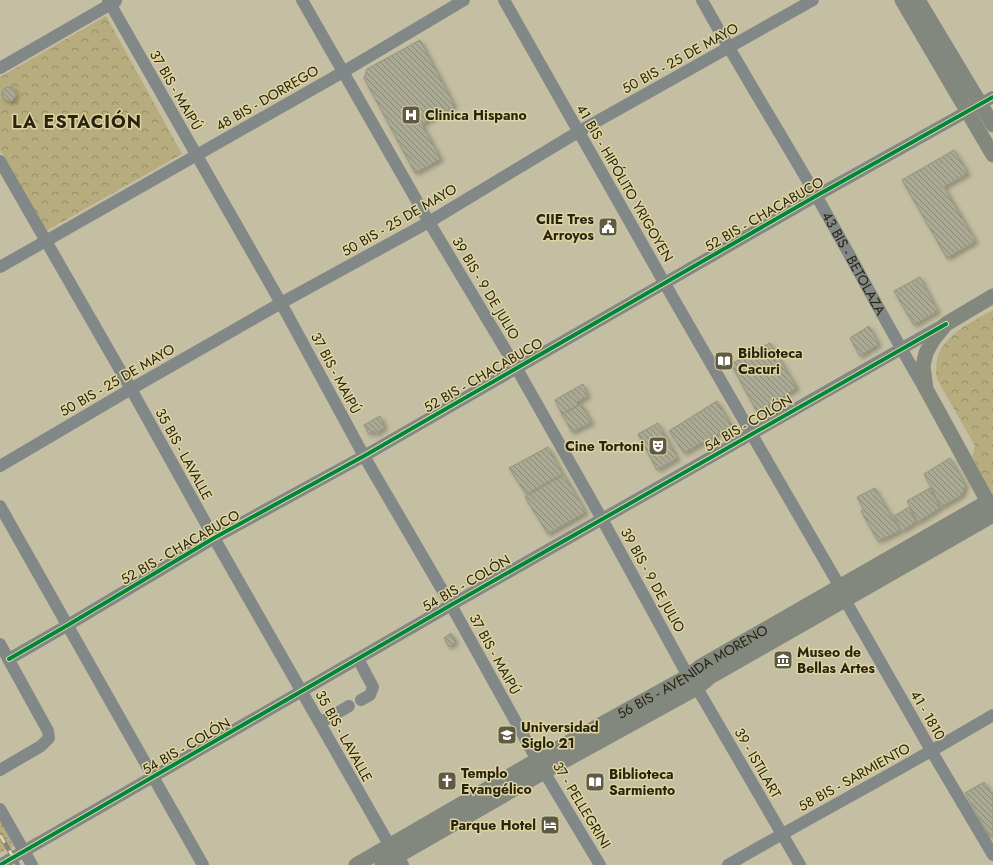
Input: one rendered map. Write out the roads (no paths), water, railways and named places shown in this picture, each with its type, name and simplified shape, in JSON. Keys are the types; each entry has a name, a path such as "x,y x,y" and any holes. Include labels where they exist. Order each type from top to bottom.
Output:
{"main road":[{"path":"902,0 980,104 993,155"},
{"path":"918,0 993,126"},
{"name":"54 BIS - COLÓN","path":"946,324 993,296"},
{"path":"926,389 923,366 926,353 933,340 946,324"},
{"name":"43 BIS - BETOLAZA","path":"926,389 991,509"},
{"name":"56 BIS - AVENIDA MORENO","path":"382,865 541,766 693,682 710,677 842,594 991,509"},
{"name":"56 BIS - AVENIDA MORENO","path":"356,865 397,856"}],"street":[{"name":"39 BIS - 9 DE JULIO","path":"302,0 429,222 517,369 693,682"},
{"name":"48 BIS - DORREGO","path":"0,267 343,72 464,0"},
{"name":"41 BIS - HIPÓLITO YRIGOYEN","path":"504,0 842,594"},
{"name":"43 BIS - BETOLAZA","path":"702,0 816,196 901,348 926,389"},
{"name":"50 BIS - 25 DE MAYO","path":"0,466 130,389 281,303 429,222 578,132 813,0"},
{"path":"0,68 112,1"},
{"name":"37 BIS - MAIPÚ","path":"112,1 196,155 281,303 364,456 541,766"},
{"name":"52 BIS - CHACABUCO","path":"9,659 214,538 364,456 816,196 980,104"},
{"name":"35 BIS - LAVALLE","path":"0,161 397,856"},
{"name":"54 BIS - COLÓN","path":"0,864 153,778 450,605 901,348 946,324"},
{"path":"0,506 203,865"},
{"name":"41 - 1810","path":"842,594 932,752 993,855"},
{"path":"0,644 48,731 49,738 41,746 0,770"},
{"path":"358,659 373,687 370,694 361,700"},
{"name":"39 - ISTILART","path":"693,682 800,865"},
{"path":"320,723 350,706"},
{"name":"58 BIS - SARMIENTO","path":"728,865 781,834 932,752 993,715"},
{"name":"37 - PELLEGRINI","path":"541,766 600,865"},
{"path":"0,809 32,865"}],"railway":[{"path":"0,835 18,865"}],"place":[{"name":"Clinica Hispano","path":"411,115"},
{"name":"CIIE Tres Arroyos","path":"608,227"},
{"name":"Biblioteca Cacuri","path":"724,361"},
{"name":"Cine Tortoni","path":"658,446"},
{"name":"Museo de Bellas Artes","path":"783,660"},
{"name":"Universidad Siglo 21","path":"507,735"},
{"name":"Templo Evangélico","path":"447,781"},
{"name":"Biblioteca Sarmiento","path":"595,782"},
{"name":"Parque Hotel","path":"550,825"}],"district":[{"name":"LA ESTACIÓN","path":"77,122"}]}
